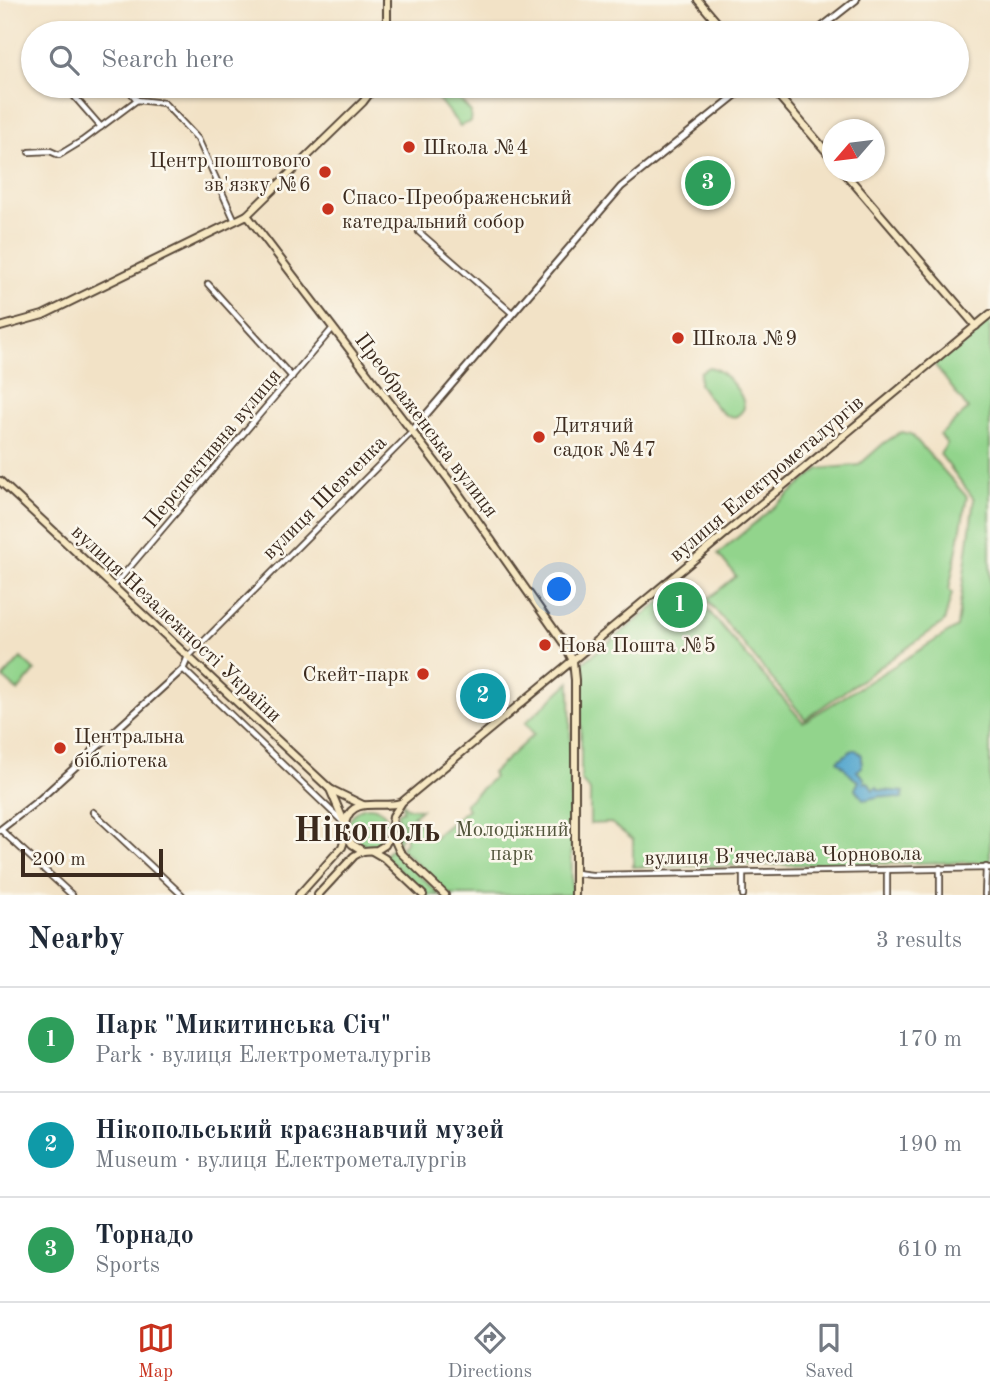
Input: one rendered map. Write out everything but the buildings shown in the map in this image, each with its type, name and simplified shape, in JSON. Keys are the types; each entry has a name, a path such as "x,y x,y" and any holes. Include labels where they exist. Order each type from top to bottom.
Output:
{"main road":[{"path":"387,0 387,21"},
{"path":"698,0 716,21"},
{"path":"0,327 43,315 247,215 366,98"},
{"path":"780,98 822,146"},
{"path":"853,182 976,326"},
{"name":"Преображенська вулиця","path":"247,215 412,431 542,612 573,661"},
{"name":"вулиця Електрометалургів","path":"391,833 391,822 402,802 990,314"},
{"name":"вулиця Незалежності України","path":"0,481 330,789"},
{"path":"573,661 575,895"},
{"path":"330,789 363,805 387,807 402,802"},
{"path":"330,789 352,844 363,851 372,851 385,845 391,833"},
{"path":"344,823 351,812 363,805"},
{"path":"378,806 386,812 391,822"},
{"path":"299,895 342,848 346,833"},
{"path":"391,833 400,852 445,895"},
{"path":"318,895 351,859 363,851"},
{"path":"372,851 384,858 423,895"}],"street":[{"path":"829,21 856,0"},
{"path":"76,98 101,127"},
{"name":"вулиця Шевченка","path":"1,830 40,799 183,670 188,657 412,431 621,187 732,98"},
{"path":"29,152 50,151 59,155 137,100 164,103 198,139 235,221"},
{"path":"419,232 512,313"},
{"path":"208,284 292,377"},
{"name":"Перспективна вулиця","path":"113,587 333,328"},
{"path":"183,670 344,823"},
{"path":"93,812 182,895"},
{"path":"1,830 72,895"},
{"path":"940,868 940,895"},
{"path":"985,895 988,868"},
{"name":"вулиця В'ячеслава Чорновола","path":"576,873 592,875 988,868"},
{"path":"887,870 887,895"},
{"path":"743,873 743,895"}],"green space":[{"path":"437,98 459,98 471,112 470,122 460,126"},
{"path":"990,318 990,862 633,867 633,840 611,823 590,824 590,791 581,780 581,664 685,583 803,722 957,627 974,499 940,454 947,444 940,435 968,409 934,364"},
{"path":"709,367 721,372 737,389 744,408 738,415 726,415 699,384 700,372"},
{"path":"901,432 911,434 967,497 949,590 952,593 944,622 805,719 707,600 736,576 718,554 819,469 859,465"},
{"path":"21,658 35,671 18,691 3,678"},
{"name":"Молодіжний парк","path":"570,682 572,895 450,895 400,848 406,842 403,818 403,832 398,844 396,838 398,812 403,810 402,802 407,808 421,809 413,816 432,839 468,809 465,804 494,777 492,773 534,734 525,723"},
{"path":"369,807 377,808 383,813 388,819 388,835 383,841 377,846 369,847 361,846 355,841 350,835 349,827 350,819 355,813 361,808"},
{"path":"392,848 440,895 425,895 384,856"}],"water":[{"path":"852,750 862,755 862,767 857,771 864,778 864,783 868,782 873,790 877,787 879,790 904,792 902,799 882,796 864,800 855,789 859,781 838,762"}],"place":[{"name":"Школа №4","path":"409,147"},
{"name":"Центр поштового зв'язку №6","path":"325,172"},
{"name":"Торнадо","path":"708,183"},
{"name":"Спасо-Преображенський катедральний собор","path":"328,209"},
{"name":"Школа №9","path":"678,338"},
{"name":"Дитячий садок №47","path":"539,437"},
{"name":"Парк \"Микитинська Січ\"","path":"680,605"},
{"name":"Нова Пошта №5","path":"545,645"},
{"name":"Скейт-парк","path":"423,674"},
{"name":"Нiкопольський краєзнавчий музей","path":"483,696"},
{"name":"Центральна бібліотека","path":"60,748"}],"district":[{"name":"Нікополь","path":"367,829"}]}
